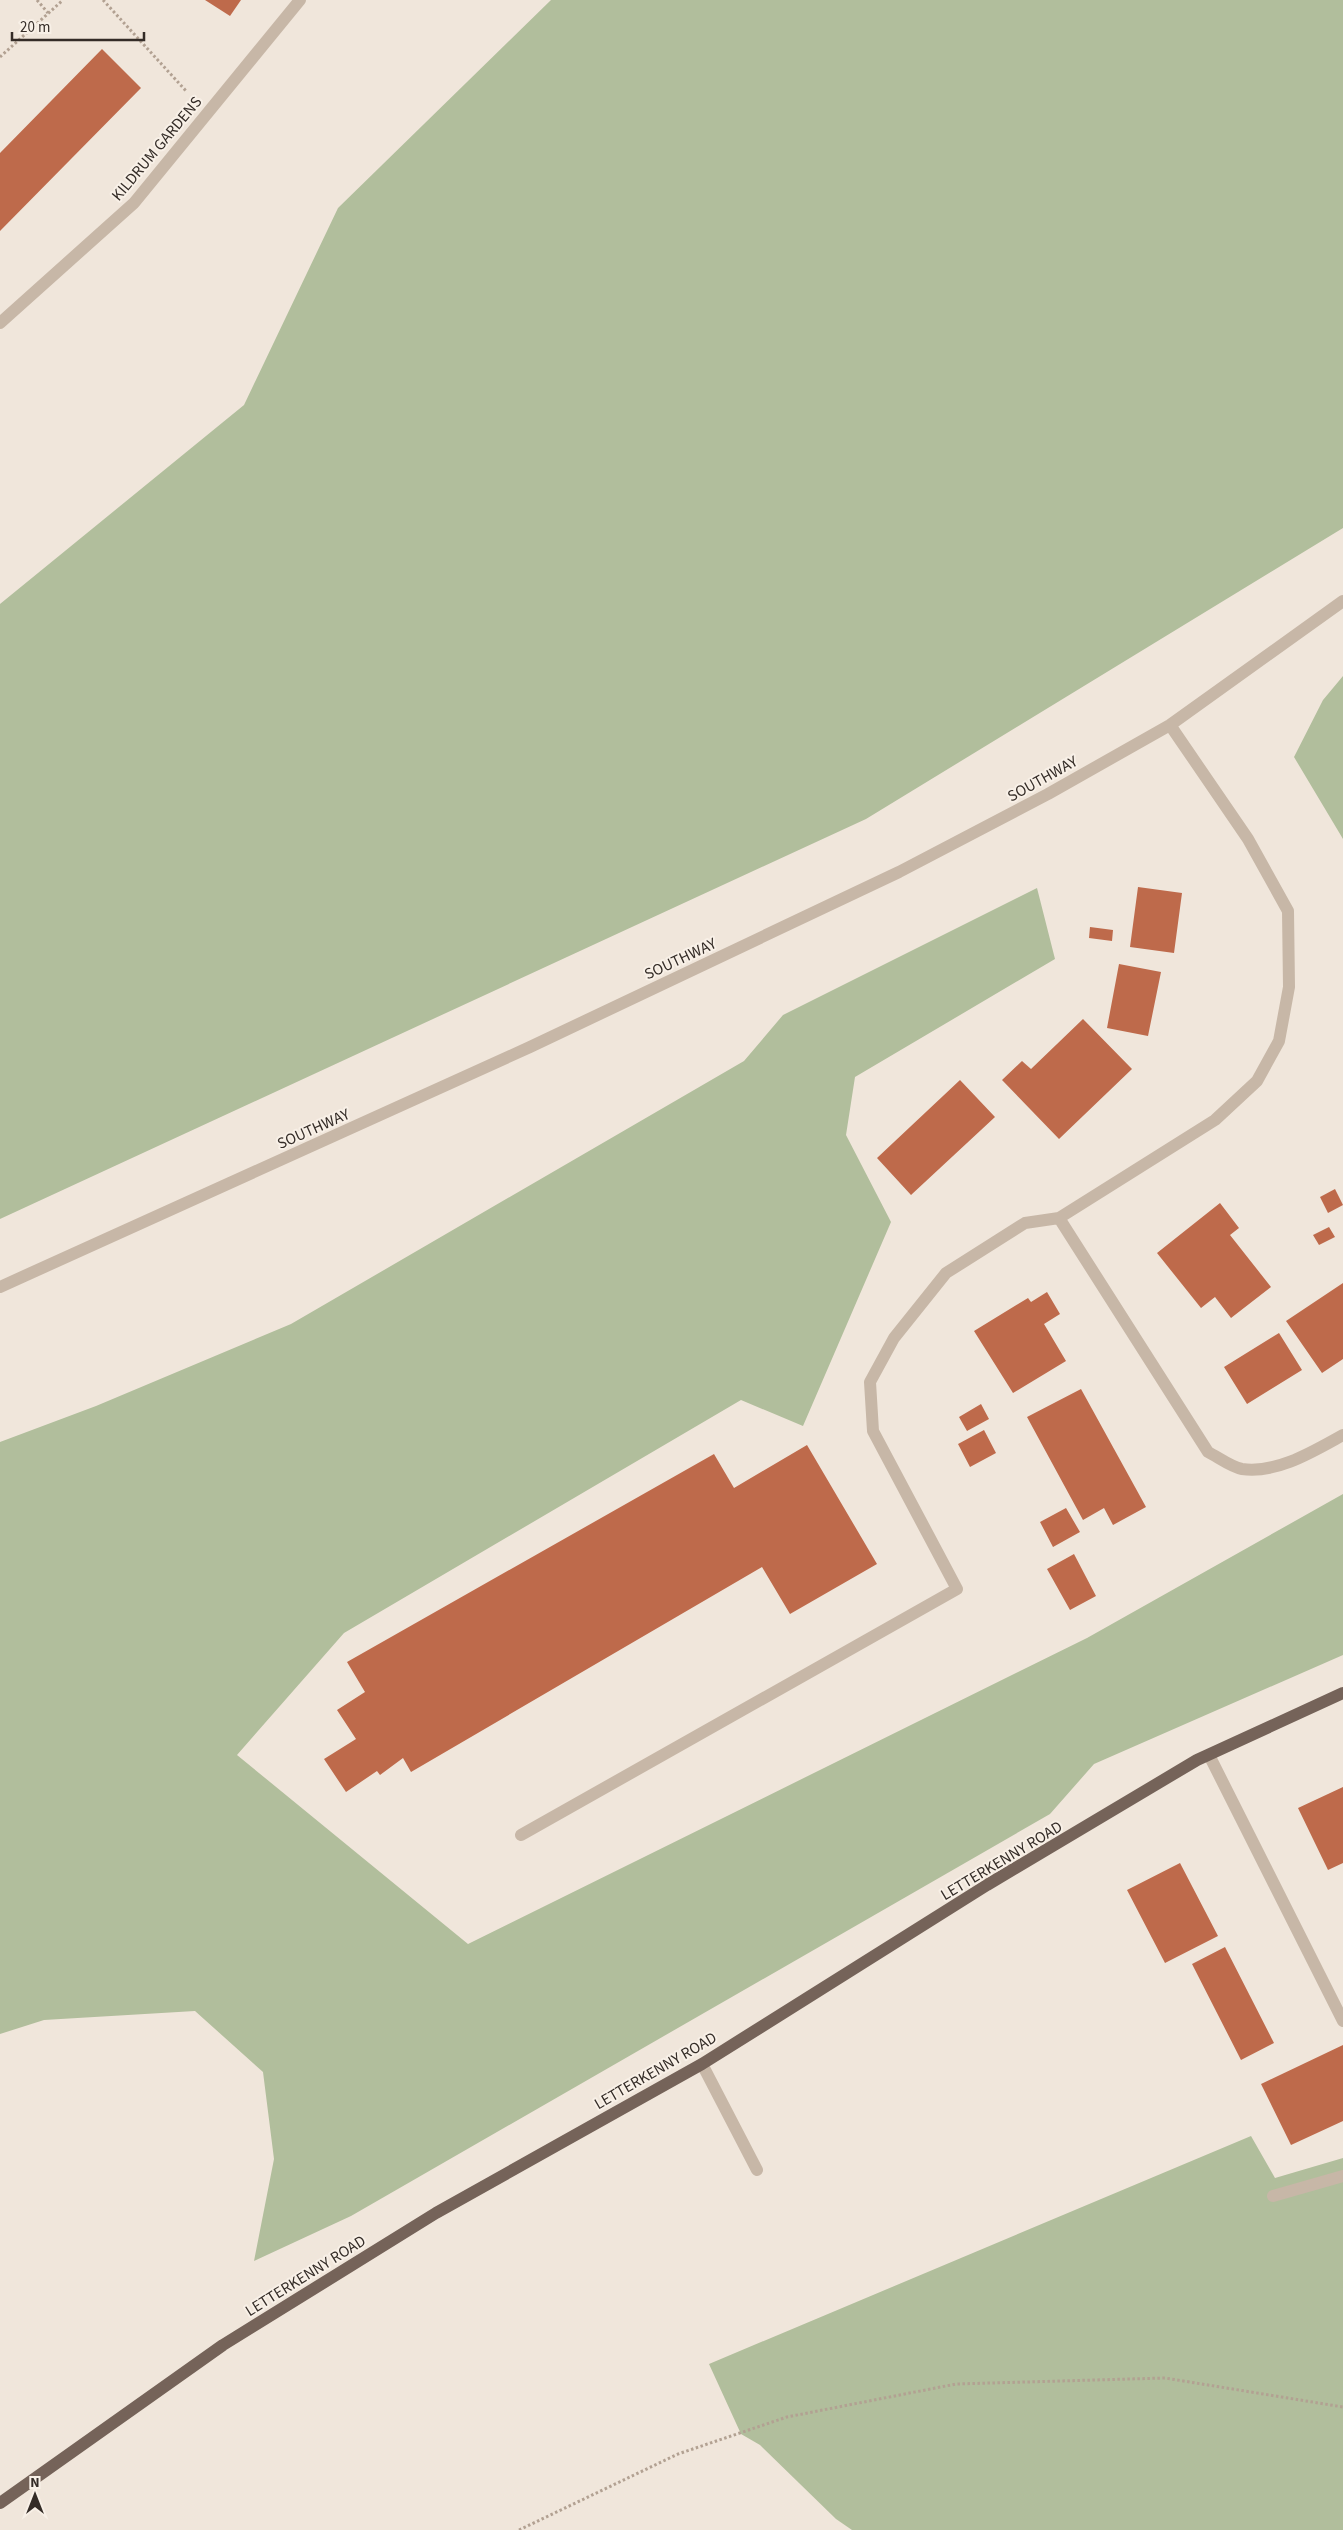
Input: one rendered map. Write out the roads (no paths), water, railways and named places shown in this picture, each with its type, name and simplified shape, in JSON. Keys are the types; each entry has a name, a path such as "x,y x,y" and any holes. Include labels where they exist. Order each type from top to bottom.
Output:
{"main road":[{"name":"LETTERKENNY ROAD","path":"0,2503 100,2431 247,2330 436,2213 702,2064 987,1885 1197,1760 1343,1693"}],"street":[{"name":"KILDRUM GARDENS","path":"0,323 134,203 300,0"},
{"name":"SOUTHWAY","path":"0,1286 521,1052 899,872 1048,794 1170,725 1343,601"},
{"path":"520,1835 957,1589 873,1430 870,1382 894,1338 946,1273 1025,1223 1059,1218 1215,1120 1257,1081 1279,1041 1289,987 1288,911 1248,838 1170,725"},
{"path":"1059,1218 1208,1452 1241,1469 1266,1469 1309,1454 1343,1435"},
{"path":"1209,1755 1343,2021"},
{"path":"702,2064 756,2170"},
{"path":"1273,2196 1343,2176"}]}
